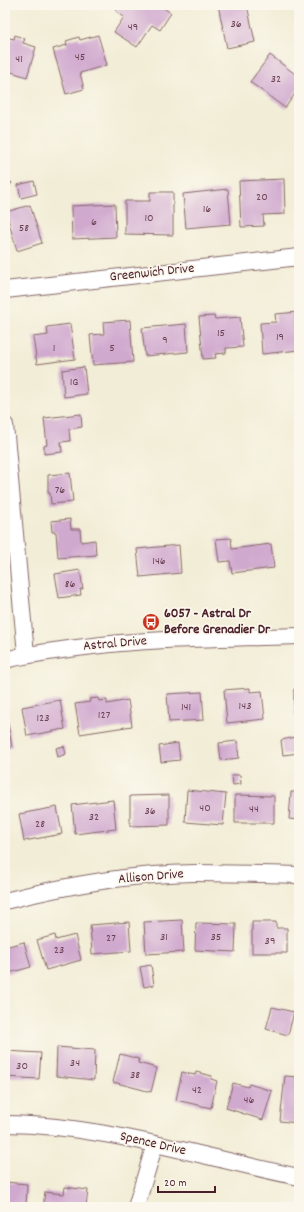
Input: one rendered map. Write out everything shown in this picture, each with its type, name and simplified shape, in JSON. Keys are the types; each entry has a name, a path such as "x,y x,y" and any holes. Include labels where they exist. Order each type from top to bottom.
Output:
{"street":[{"name":"Greenwich Drive","path":"5,290 299,257"},
{"path":"5,425 26,654"},
{"name":"Astral Drive","path":"5,660 26,654 161,640 299,636"},
{"name":"Allison Drive","path":"5,901 72,886 122,878 194,873 299,875"},
{"name":"Spence Drive","path":"5,1124 57,1126 94,1131 299,1177"},
{"path":"136,1207 155,1144"}],"building":[{"path":"120,5 159,5 171,13 160,30 152,25 137,47 114,32 124,17 116,11"},
{"path":"218,5 247,5 255,42 227,48"},
{"path":"15,35 25,39 23,43 36,47 27,77 5,70 5,37 14,39"},
{"path":"98,35 107,65 80,73 84,89 66,94 53,49 67,45 66,41 79,37 80,40"},
{"path":"270,55 299,77 299,88 285,108 250,82"},
{"path":"5,176 12,183 5,190"},
{"path":"284,179 285,214 263,215 264,226 241,227 239,181"},
{"path":"34,181 37,194 21,198 18,185"},
{"path":"228,189 231,224 186,228 183,194"},
{"path":"150,192 173,192 173,235 125,234 125,201 150,201"},
{"path":"115,204 116,237 72,239 71,206"},
{"path":"30,205 42,243 17,251 6,212"},
{"path":"299,312 299,350 262,354 260,323 276,322 275,314"},
{"path":"214,316 215,319 240,317 243,347 226,348 226,353 215,354 216,358 203,359 199,317"},
{"path":"130,320 133,362 93,365 90,335 104,334 103,322"},
{"path":"70,324 75,359 37,364 33,337 48,335 47,327"},
{"path":"186,324 188,352 145,356 142,328"},
{"path":"84,367 87,394 64,397 62,370"},
{"path":"81,414 82,427 69,429 70,441 61,442 62,452 44,454 44,446 47,445 44,418"},
{"path":"70,473 73,502 51,504 50,493 48,493 48,475"},
{"path":"70,519 71,529 80,529 81,542 95,540 96,555 58,558 56,532 52,532 51,521"},
{"path":"231,538 232,549 271,544 274,568 232,573 230,561 219,562 216,539"},
{"path":"179,545 181,573 140,577 137,549"},
{"path":"80,570 83,589 80,589 81,595 59,598 55,574"},
{"path":"250,688 250,692 262,691 265,719 227,723 224,690"},
{"path":"299,688 299,716 294,716 294,689"},
{"path":"202,692 204,720 169,722 167,694"},
{"path":"98,698 99,701 107,700 107,704 128,700 132,726 80,734 75,704 90,702 89,699"},
{"path":"60,700 65,729 27,736 22,707"},
{"path":"7,718 12,747 5,748 5,719"},
{"path":"296,737 299,753 283,755 281,740"},
{"path":"237,741 239,758 221,760 219,743"},
{"path":"178,743 180,760 161,762 159,746"},
{"path":"64,746 66,754 58,757 56,748"},
{"path":"232,775 240,775 241,784 233,785"},
{"path":"187,790 226,794 223,825 185,822"},
{"path":"291,792 299,792 299,820 289,819"},
{"path":"169,795 169,825 130,826 130,796"},
{"path":"235,795 274,796 274,823 235,823"},
{"path":"113,800 116,829 75,834 72,805"},
{"path":"57,807 62,834 24,841 19,814"},
{"path":"182,920 184,952 146,954 144,922"},
{"path":"129,922 131,951 92,954 90,925"},
{"path":"252,922 276,922 276,928 287,928 287,953 252,953"},
{"path":"196,923 236,924 235,952 195,950"},
{"path":"55,935 56,940 75,935 81,960 46,970 37,940"},
{"path":"24,942 31,967 5,974 5,947"},
{"path":"151,965 154,985 144,987 140,967"},
{"path":"272,1007 294,1012 288,1035 266,1029"},
{"path":"57,1047 95,1050 94,1080 56,1076"},
{"path":"5,1051 41,1053 39,1079 5,1077"},
{"path":"120,1054 139,1059 138,1063 157,1068 151,1092 113,1082"},
{"path":"182,1072 195,1075 196,1072 212,1076 211,1079 217,1081 211,1108 176,1100"},
{"path":"285,1076 299,1077 299,1114 297,1123 280,1121"},
{"path":"233,1083 248,1087 249,1084 272,1091 263,1120 226,1108"},
{"path":"5,1182 27,1184 26,1207 5,1207"},
{"path":"65,1187 88,1190 86,1207 43,1207 45,1192 64,1194"}],"place":[{"name":"6057 - Astral Dr Before Grenadier Dr","path":"151,622"}]}
